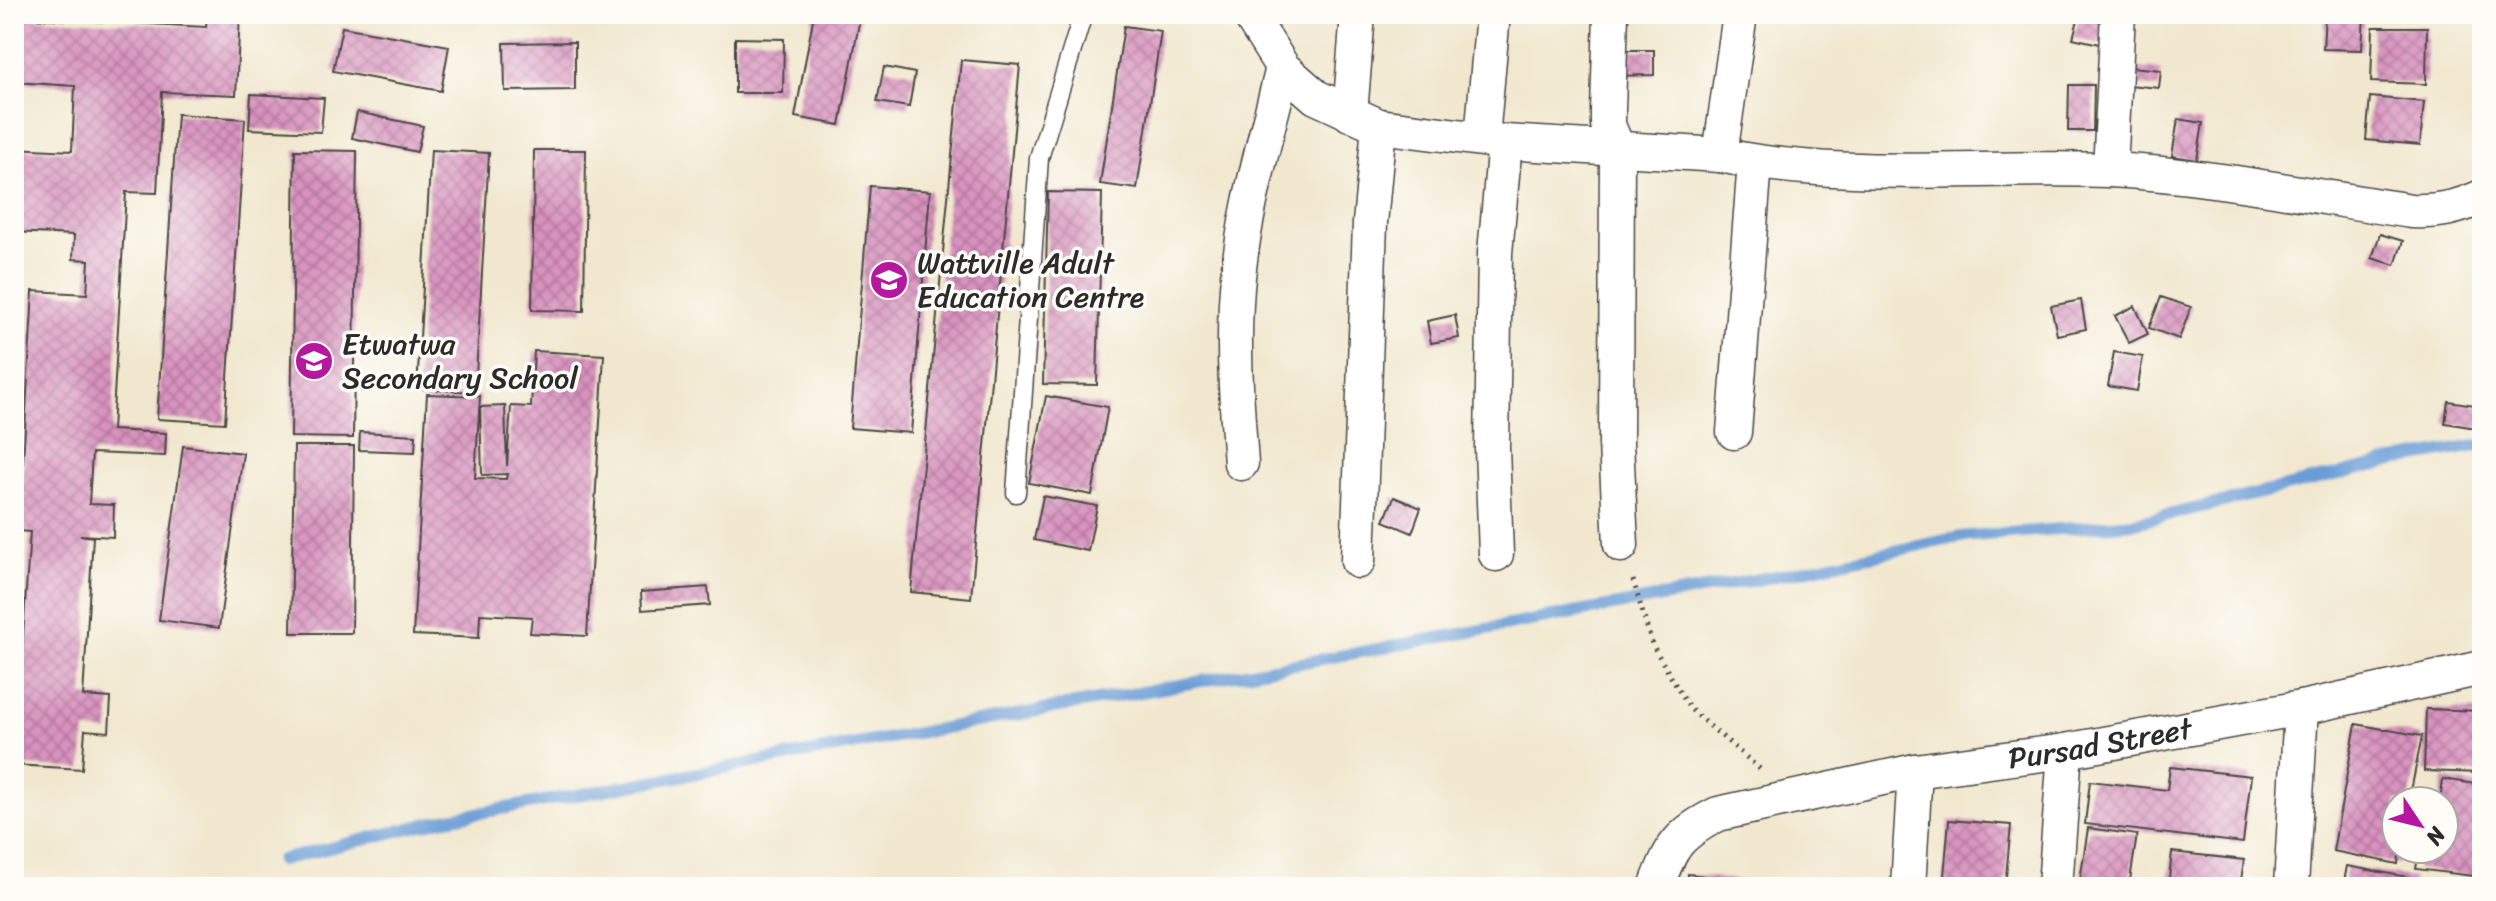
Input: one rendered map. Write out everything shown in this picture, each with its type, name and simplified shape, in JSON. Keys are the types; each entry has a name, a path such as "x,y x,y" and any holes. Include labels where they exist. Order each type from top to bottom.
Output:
{"street":[{"path":"1249,14 1283,68 1316,97 1364,120 1494,140 1720,155 1755,162 1829,168 2110,170 2208,179 2411,211 2438,212 2482,197"},
{"path":"1358,14 1370,223 1358,561"},
{"path":"1493,14 1495,253 1492,448 1496,554"},
{"path":"1611,14 1608,125 1617,147 1616,443 1621,545"},
{"path":"1720,155 1740,14"},
{"path":"2110,170 2118,14"},
{"path":"1241,463 1235,384 1236,301 1246,221 1283,68"},
{"path":"1734,432 1755,162"},
{"name":"Pursad Street","path":"1656,887 1668,855 1689,829 1718,814 1915,771 2065,751 2301,708 2482,668"},
{"path":"2291,887 2301,708"},
{"path":"2055,887 2065,751"},
{"path":"1908,887 1915,771"}],"lane":[{"path":"1016,493 1039,158 1083,14"}],"path":[{"path":"1621,545 1652,644 1689,708 1794,798"}],"building":[{"path":"207,14 240,14 236,95 162,92 157,193 126,192 112,430 166,433 165,456 92,453 89,504 114,505 113,537 80,535 93,537 83,696 111,698 109,732 85,730 82,769 14,765 30,532 19,531 33,291 87,294 89,260 73,259 74,235 14,232 14,148 72,151 75,86 14,82 14,17 206,27"},
{"path":"814,14 860,18 840,125 795,117"},
{"path":"2325,14 2364,14 2362,50 2323,49"},
{"path":"2079,16 2104,22 2099,44 2073,38"},
{"path":"1124,26 1161,31 1137,189 1100,184"},
{"path":"342,27 449,46 441,91 333,71"},
{"path":"2373,27 2427,27 2426,84 2371,82"},
{"path":"735,38 784,39 783,93 735,93"},
{"path":"575,42 575,90 505,91 504,43"},
{"path":"1613,50 1654,50 1654,75 1613,76"},
{"path":"961,60 1020,65 971,598 911,592"},
{"path":"2122,66 2161,70 2159,88 2119,84"},
{"path":"884,67 915,73 909,107 877,102"},
{"path":"2069,85 2094,85 2093,131 2068,131"},
{"path":"251,94 324,98 321,132 249,129"},
{"path":"2370,97 2424,102 2420,145 2366,140"},
{"path":"357,112 423,126 417,152 352,138"},
{"path":"177,114 245,119 225,423 157,419"},
{"path":"2178,119 2203,123 2197,160 2172,156"},
{"path":"295,150 357,151 353,438 291,437"},
{"path":"431,150 489,153 475,392 417,389"},
{"path":"534,150 586,150 584,311 532,310"},
{"path":"870,186 930,191 911,433 850,428"},
{"path":"1048,192 1102,193 1097,385 1043,384"},
{"path":"2380,234 2403,241 2395,265 2372,258"},
{"path":"2161,297 2191,307 2179,339 2149,328"},
{"path":"2081,300 2086,329 2057,335 2051,306"},
{"path":"2135,306 2148,334 2129,343 2115,316"},
{"path":"1455,315 1459,338 1431,343 1427,321"},
{"path":"534,351 604,355 587,636 530,633 532,617 480,614 479,638 413,635 427,394 480,396 475,478 506,479 507,474 482,475 480,407 505,406 507,466 511,406 531,407"},
{"path":"2114,352 2143,357 2137,391 2108,386"},
{"path":"1046,396 1108,407 1092,495 1029,483"},
{"path":"2448,401 2482,406 2482,429 2445,423"},
{"path":"360,432 416,435 415,452 359,450"},
{"path":"183,446 243,453 219,628 159,620"},
{"path":"294,446 354,446 352,633 291,633"},
{"path":"1043,496 1097,506 1088,551 1034,540"},
{"path":"1394,497 1421,508 1412,533 1384,521"},
{"path":"708,587 710,605 642,610 641,592"},
{"path":"2426,709 2482,711 2482,773 2424,771"},
{"path":"2356,724 2422,736 2412,785 2380,785 2380,860 2333,851"},
{"path":"2170,767 2251,776 2243,843 2085,824 2090,781 2167,790"},
{"path":"2443,779 2482,785 2482,877 2416,869 2417,865 2460,865 2460,785 2442,785"},
{"path":"1949,820 2011,825 2005,887 1943,887"},
{"path":"2088,828 2137,835 2129,887 2079,887"},
{"path":"2172,852 2244,860 2240,887 2168,887"},
{"path":"2347,866 2413,878 2412,887 2343,887"},
{"path":"1688,874 1774,885 1774,887 1687,887"}],"waterway":[{"path":"281,860 446,819 1771,577 1960,537 2135,523 2402,459 2482,445"}],"place":[{"name":"Wattville Adult Education Centre","path":"889,280"},
{"name":"Etwatwa Secondary School","path":"314,361"}]}
